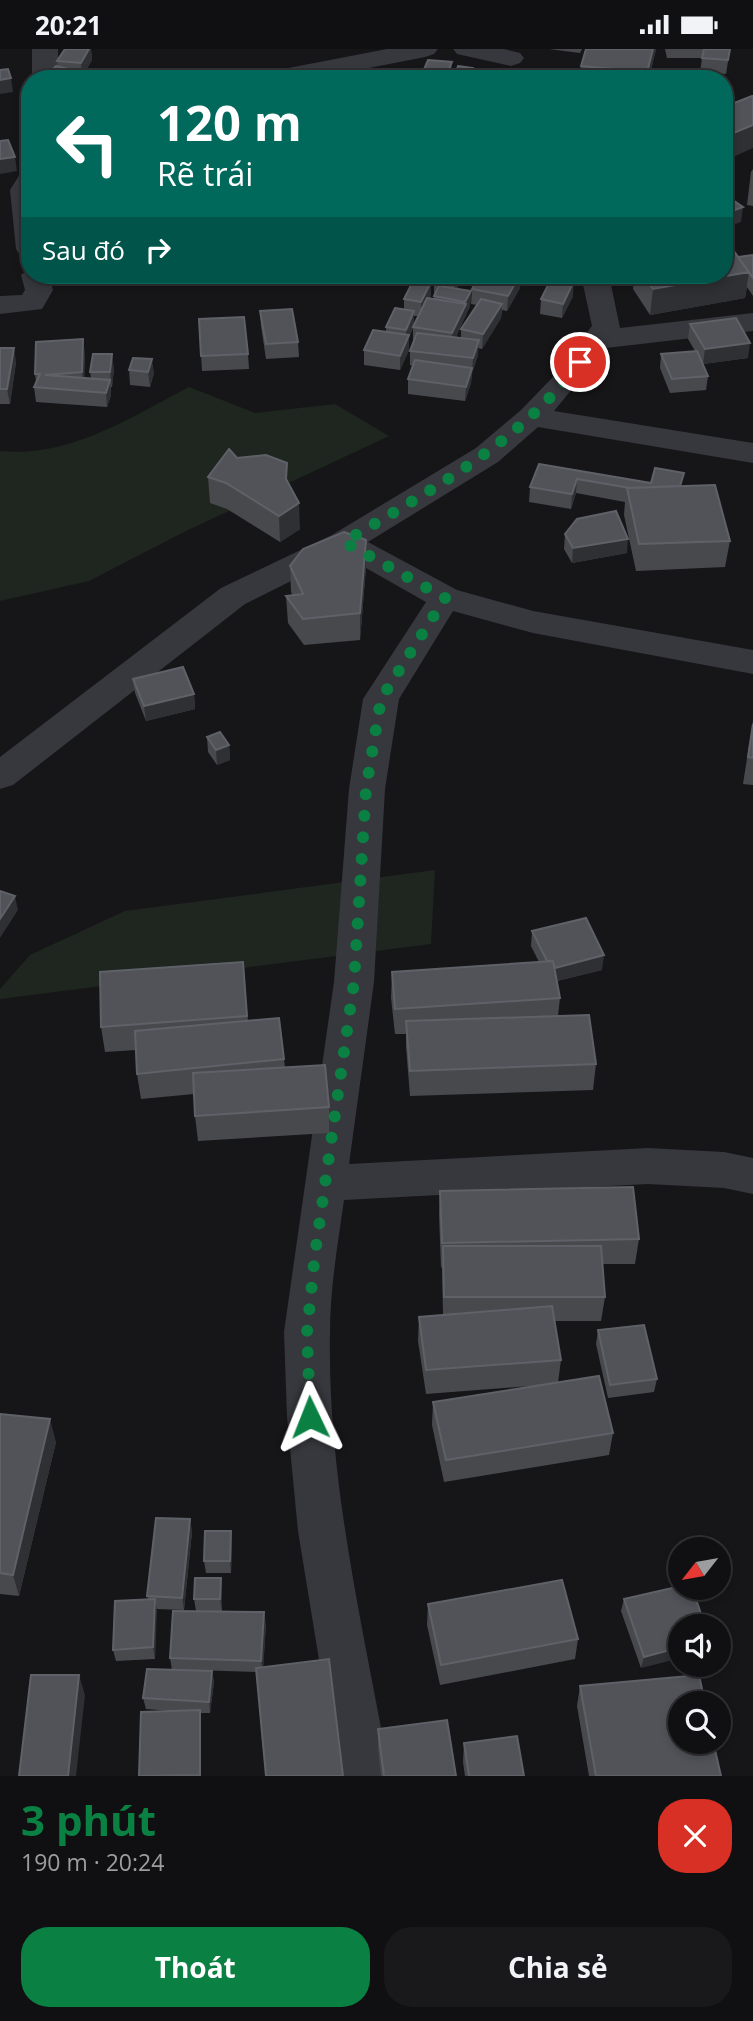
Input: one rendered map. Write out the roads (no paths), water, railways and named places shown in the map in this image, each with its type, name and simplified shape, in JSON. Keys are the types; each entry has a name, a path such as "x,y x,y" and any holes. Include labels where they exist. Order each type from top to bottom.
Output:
{"street":[{"path":"44,70 45,49"},
{"path":"318,70 425,49"},
{"path":"466,49 510,62"},
{"path":"0,305 32,303 39,290 38,284"},
{"path":"0,776 233,596 344,542 487,455 532,417 564,384 607,326 597,284"},
{"path":"596,340 753,322"},
{"path":"532,417 753,453"},
{"path":"344,542 445,598 533,622 753,662"},
{"path":"363,1776 322,1531 310,1417 307,1332 354,982 366,789 381,699 445,598"},
{"path":"325,1183 648,1166 724,1170 753,1176"}]}
